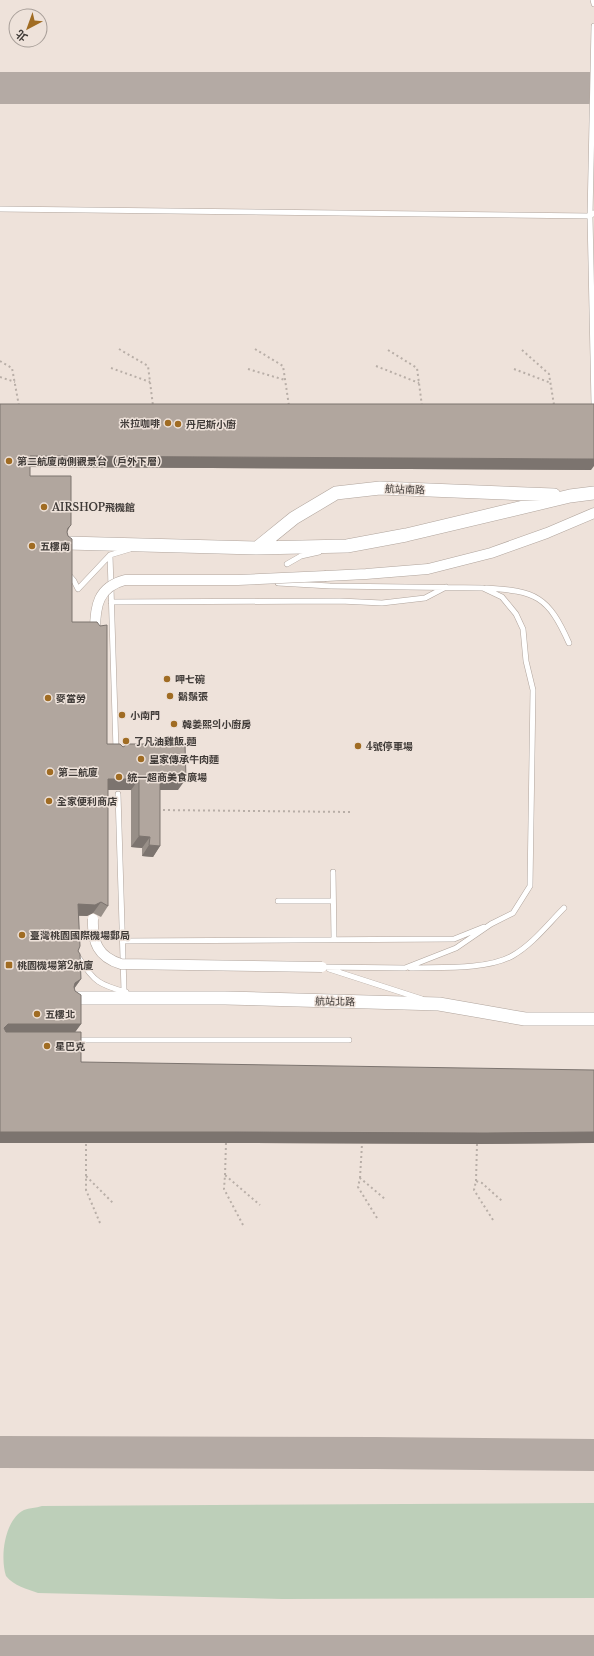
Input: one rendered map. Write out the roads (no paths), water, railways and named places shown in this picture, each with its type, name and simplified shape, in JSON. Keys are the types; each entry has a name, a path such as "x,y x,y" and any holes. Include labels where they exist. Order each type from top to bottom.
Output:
{"street":[{"name":"航站南路","path":"257,548 294,518 336,492 380,488 570,496"},
{"name":"航站南路","path":"67,543 257,548 347,546 406,536 570,496 594,493"},
{"path":"95,631 95,611 100,599 106,589 117,582 125,580 238,580 366,574 428,568 490,553 547,533 594,512"},
{"path":"93,919 93,930 96,943 102,954 111,961 121,964 322,967"},
{"name":"航站北路","path":"74,998 225,998 439,1004 525,1019 594,1019"}],"lane":[{"path":"593,0 594,4"},
{"path":"594,26 592,215 594,404"},
{"path":"0,209 592,215"},
{"path":"67,574 74,581 78,589 110,555 148,544"},
{"path":"287,564 301,556 347,546"},
{"path":"110,555 116,754"},
{"path":"238,580 330,586 512,589 535,596 549,606 560,623 569,643"},
{"path":"111,602 340,601 382,603 425,598 447,587"},
{"path":"123,941 454,939 513,913 530,886 533,690 526,661 523,630 518,619 502,598 483,588"},
{"path":"118,794 124,992"},
{"path":"332,872 334,939"},
{"path":"278,900 333,901"},
{"path":"322,967 405,968 491,965 513,956 536,937 564,908"},
{"path":"405,968 456,948 491,924"},
{"path":"74,961 79,958 89,974 104,986 150,998"},
{"path":"322,967 439,1004"},
{"path":"68,1040 349,1040"}],"place":[{"name":"米拉咖啡","path":"168,423"},
{"name":"丹尼斯小廚","path":"178,424"},
{"name":"第二航廈南側觀景台（戶外下層）","path":"9,461"},
{"name":"AIRSHOP飛機館","path":"44,507"},
{"name":"五樓南","path":"32,546"},
{"name":"呷七碗","path":"167,679"},
{"name":"鬍鬚張","path":"170,696"},
{"name":"麥當勞","path":"48,698"},
{"name":"小南門","path":"122,715"},
{"name":"韓姜熙의小廚房","path":"174,724"},
{"name":"了凡油雞飯.麵","path":"126,741"},
{"name":"4號停車場","path":"358,746"},
{"name":"皇家傳承牛肉麵","path":"141,759"},
{"name":"第二航廈","path":"50,772"},
{"name":"統一超商美食廣場","path":"119,777"},
{"name":"全家便利商店","path":"49,801"},
{"name":"臺灣桃園國際機場郵局","path":"22,935"},
{"name":"桃園機場第2航廈","path":"9,965"},
{"name":"五樓北","path":"37,1014"},
{"name":"星巴克","path":"47,1046"}]}
